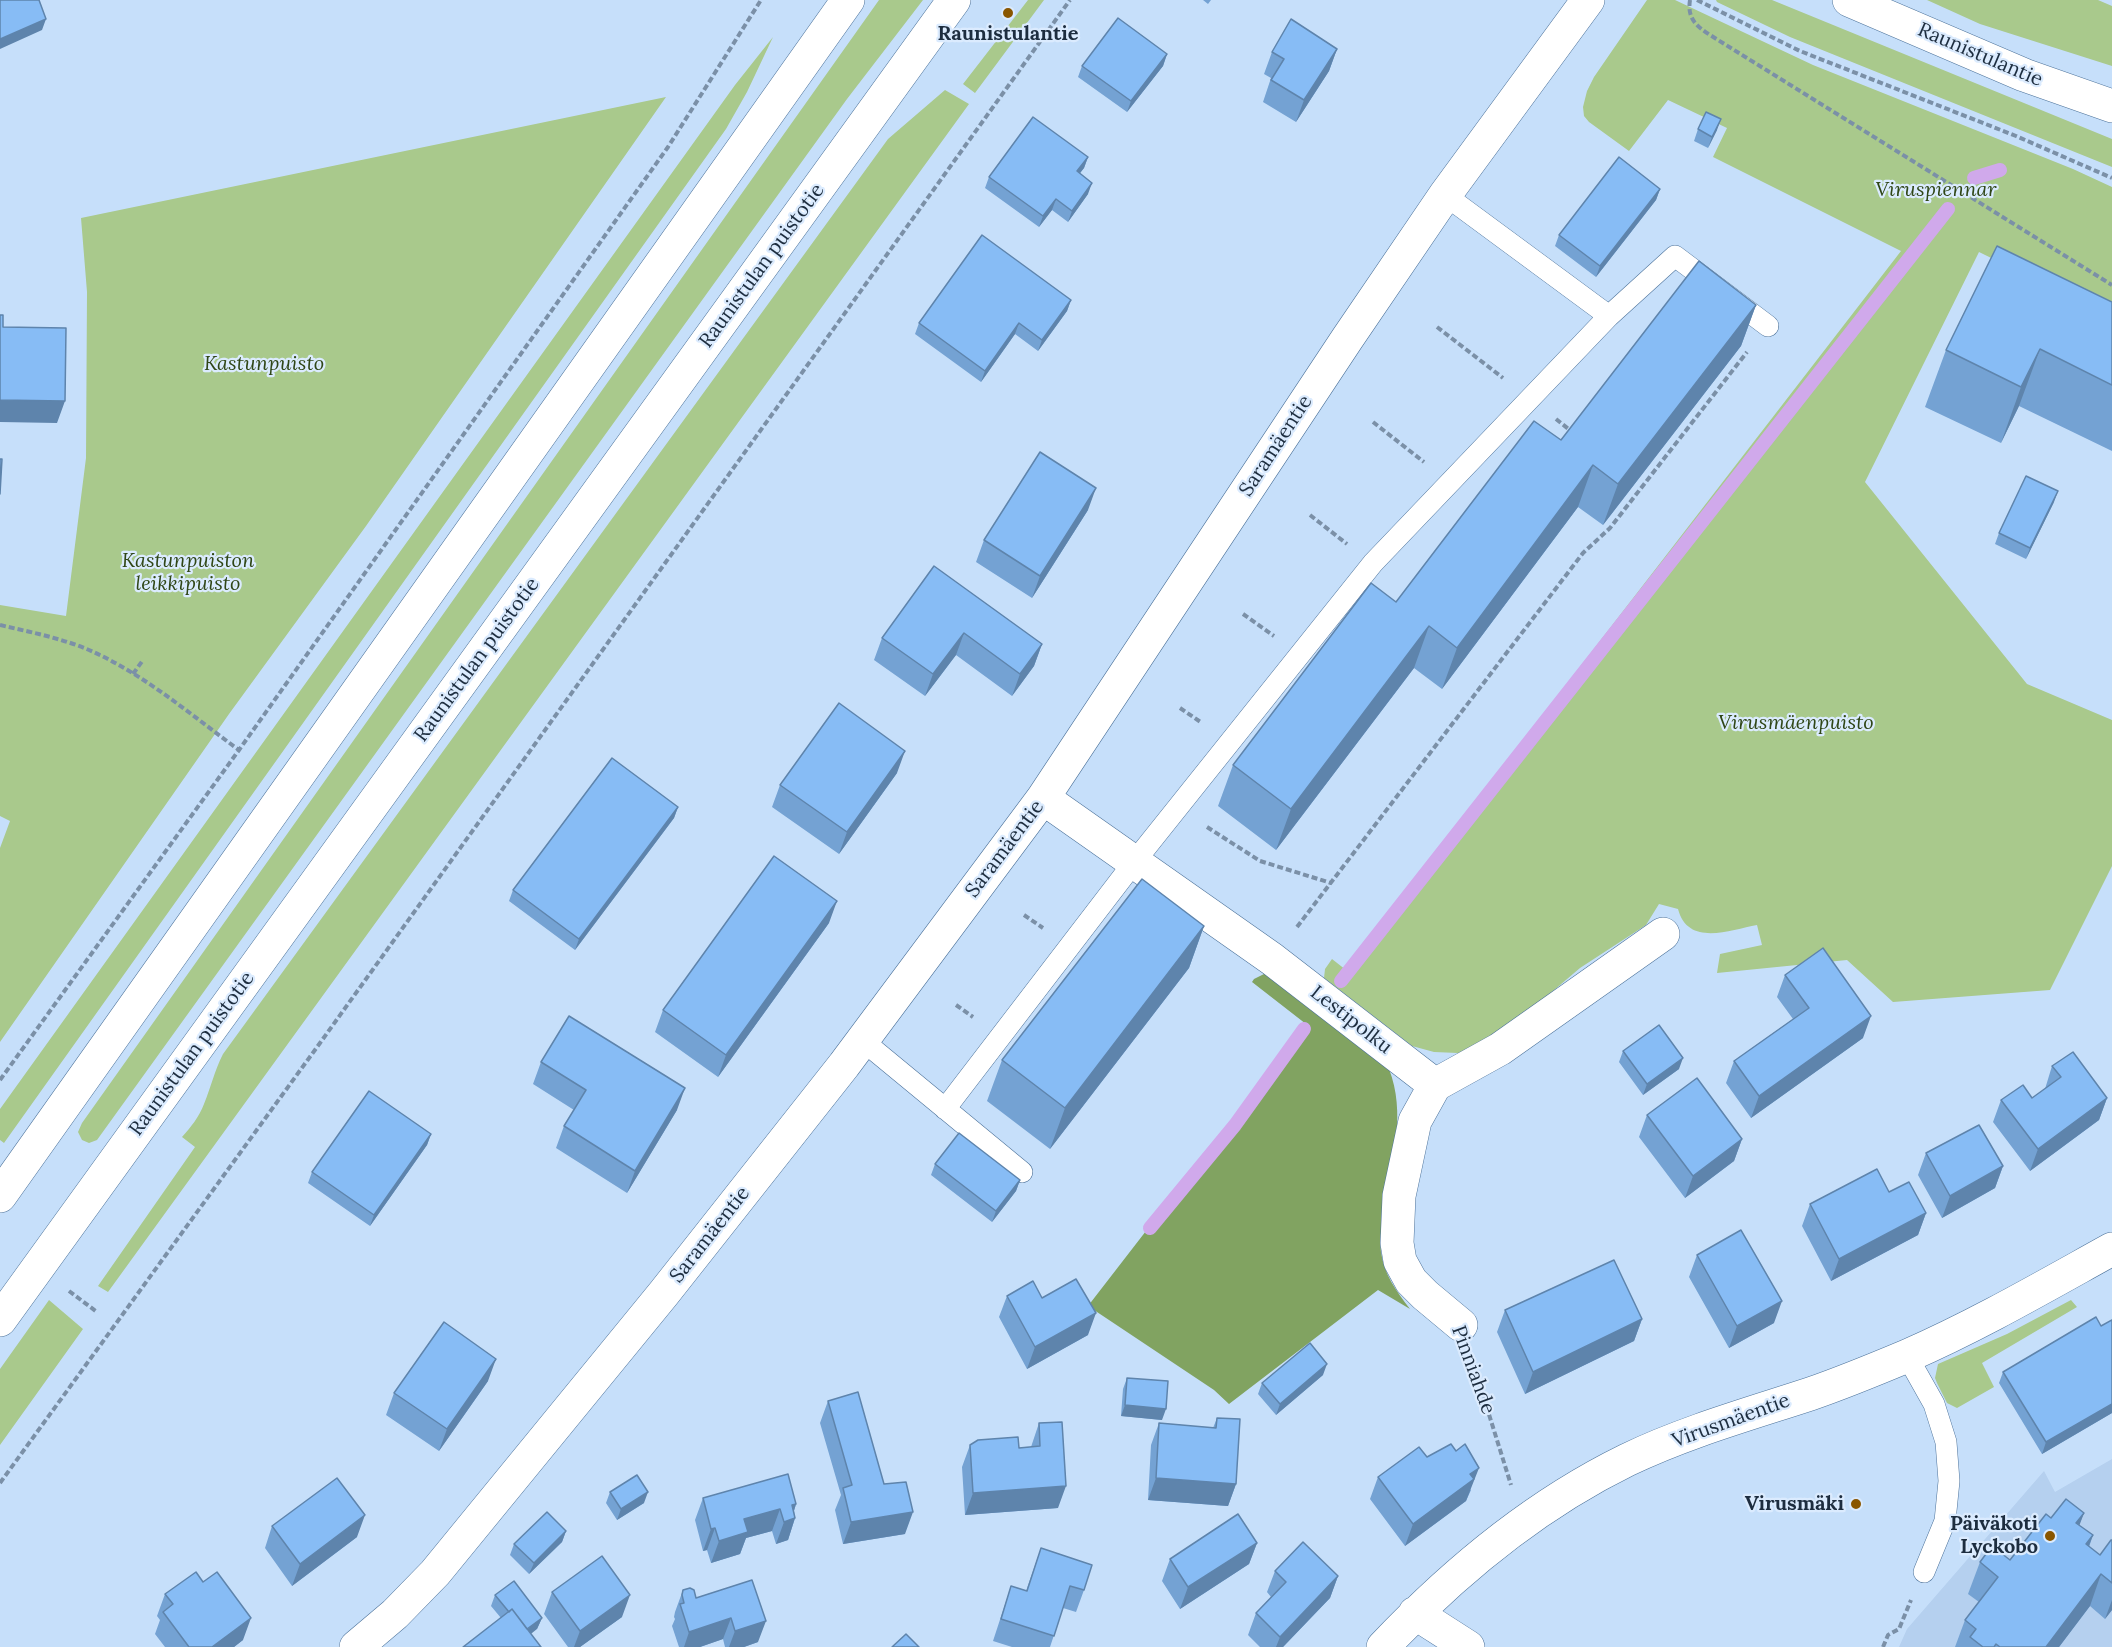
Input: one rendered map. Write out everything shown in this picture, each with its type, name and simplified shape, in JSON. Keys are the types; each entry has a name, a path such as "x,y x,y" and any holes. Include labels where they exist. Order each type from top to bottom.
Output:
{"street":[{"path":"0,1196 848,0"},
{"name":"Raunistulan puistotie","path":"0,1320 954,0"},
{"name":"Saramäentie","path":"356,1647 395,1614 456,1549 664,1293 862,1040 1043,798 1445,195 1588,0"},
{"name":"Raunistulantie","path":"1849,0 2024,75 2112,106"},
{"name":"Lestipolku","path":"1043,798 1272,959 1435,1085"},
{"path":"1435,1085 1500,1049 1663,934"},
{"name":"Pinniahde","path":"1435,1085 1415,1121 1400,1196 1397,1243 1400,1261 1412,1281 1461,1325"},
{"name":"Virusmäentie","path":"1383,1647 1415,1613 1501,1539 1550,1505 1627,1460 1690,1434 1812,1393 1907,1356 2007,1307 2112,1249"},
{"path":"1415,1613 1468,1647"}],"lane":[{"path":"1445,195 1609,316"},
{"path":"945,1109 1134,861 1373,563 1609,316 1675,256 1767,326"},
{"path":"862,1040 1022,1172"},
{"path":"1907,1356 1934,1404 1946,1442 1949,1481 1945,1521 1924,1572"}],"path":[{"path":"0,1080 239,750 668,147 761,0"},
{"path":"0,1483 327,1033 1070,0"},
{"path":"1690,0 1690,18 1710,35 2112,285"},
{"path":"1697,0 1800,51 2016,136 2112,178"},
{"path":"1272,959 1583,553 1610,528 1767,326"},
{"path":"1565,426 1579,438"},
{"path":"0,625 43,634 88,650 133,674 239,750"},
{"path":"133,674 143,660"},
{"path":"1177,807 1260,861 1330,883"},
{"path":"63,1287 97,1312"},
{"name":"Pinniahde","path":"1461,1325 1513,1490"},
{"path":"1883,1647 1888,1635 1899,1629 1924,1572"}],"shaded area":[{"name":"Päiväkoti Lyckobo","path":"2112,1459 2112,1647 1899,1647 1907,1629 2044,1471 2055,1492"}],"green space":[{"path":"879,0 923,0 847,99 97,1140 89,1143 82,1140 78,1132 82,1123"},
{"path":"1028,0 1044,0 975,93 963,84"},
{"name":"Virusmäenpuisto","path":"1647,0 1675,0 1813,65 2073,169 2112,187 2112,317 1979,252 1865,482 2027,684 2112,720 2112,866 2050,990 1893,1002 1847,960 1717,973 1720,954 1762,945 1757,925 1723,932 1700,932 1683,921 1678,909 1659,904 1646,925 1580,968 1499,1037 1469,1051 1434,1052 1412,1046 1324,978 1325,969 1332,959 1346,970 1901,251 1713,157 1727,128 1668,100 1629,151 1589,122 1584,116 1583,107 1587,91 1594,77"},
{"path":"1716,0 1772,0 2112,139 2112,167 1790,37"},
{"path":"1927,0 2098,0 2112,6 2112,66 1980,24"},
{"path":"773,37 747,92 726,129 4,1143 0,1140 0,1109 735,85"},
{"path":"945,90 969,104 108,1292 98,1286 195,1147 182,1137 202,1109 223,1054 888,139"},
{"name":"Kastunpuisto","path":"666,97 366,526 229,714 0,1042 0,848 10,821 0,816 0,605 66,616 86,458 87,292 81,218"},
{"path":"1276,968 1389,1069 1397,1102 1397,1119 1394,1154 1380,1241 1385,1268 1391,1282 1410,1309 1378,1290 1229,1404 1214,1390 1088,1306 1306,1024 1252,982"},
{"path":"49,1300 83,1329 0,1445 0,1369"},
{"path":"2071,1300 2077,1307 1982,1363 1994,1387 1957,1408 1947,1403 1935,1378 1938,1364 2007,1334"}],"building":[{"path":"0,0 39,0 46,19 0,39"},
{"path":"1118,18 1167,54 1131,101 1082,66"},
{"path":"1291,19 1337,49 1304,100 1271,80 1284,59 1272,52"},
{"path":"1706,112 1721,119 1712,137 1698,129"},
{"path":"1033,117 1088,157 1077,171 1092,183 1072,211 1056,199 1043,216 989,177"},
{"path":"1619,157 1660,189 1600,266 1559,235"},
{"path":"982,235 1071,300 1042,340 1019,323 985,371 919,323"},
{"path":"1997,246 2112,302 2112,385 2040,349 2021,387 1946,350"},
{"path":"1699,261 1756,305 1618,484 1593,465 1457,648 1429,626 1291,809 1233,765 1371,583 1396,602 1534,421 1561,440"},
{"path":"0,315 3,315 3,327 66,328 65,401 0,400"},
{"path":"1040,452 1096,488 1040,576 984,540"},
{"path":"0,459 2,459 0,494"},
{"path":"2026,476 2058,491 2030,548 1999,533"},
{"path":"934,566 1042,644 1020,674 964,633 933,674 882,638"},
{"path":"839,703 905,751 847,832 780,785"},
{"path":"612,758 678,807 579,939 513,890"},
{"path":"774,856 837,901 726,1055 663,1010"},
{"path":"1142,879 1204,926 1065,1108 1002,1060"},
{"path":"1823,948 1871,1016 1759,1096 1734,1061 1809,1008 1785,975"},
{"path":"569,1016 685,1088 635,1171 564,1126 586,1090 541,1062"},
{"path":"1659,1025 1683,1058 1647,1084 1623,1051"},
{"path":"2073,1052 2107,1098 2038,1149 2001,1100 2023,1085 2032,1098 2061,1077 2052,1066"},
{"path":"1697,1078 1742,1139 1693,1176 1647,1115"},
{"path":"369,1091 431,1134 374,1215 312,1172"},
{"path":"1979,1125 2003,1166 1950,1196 1926,1153"},
{"path":"959,1133 1020,1180 996,1211 935,1164"},
{"path":"1877,1169 1889,1192 1909,1182 1926,1213 1839,1259 1810,1204"},
{"path":"1741,1230 1782,1301 1737,1326 1697,1255"},
{"path":"1614,1260 1642,1319 1533,1372 1505,1310"},
{"path":"1076,1279 1096,1313 1035,1347 1007,1296 1033,1281 1042,1298"},
{"path":"2096,1317 2101,1326 2112,1320 2112,1404 2046,1442 2003,1372"},
{"path":"444,1322 496,1359 447,1429 394,1393"},
{"path":"1310,1343 1327,1364 1280,1404 1262,1383"},
{"path":"1127,1378 1168,1381 1166,1409 1125,1405"},
{"path":"858,1392 884,1484 906,1482 913,1512 851,1522 843,1488 852,1485 828,1401"},
{"path":"1217,1418 1240,1419 1236,1484 1156,1478 1159,1423 1216,1428"},
{"path":"1062,1422 1066,1486 973,1493 970,1445 978,1440 1018,1437 1019,1448 1040,1446 1039,1423"},
{"path":"1451,1444 1456,1451 1465,1444 1479,1468 1470,1474 1474,1479 1413,1524 1378,1477 1419,1447 1427,1457"},
{"path":"788,1474 796,1504 792,1505 795,1518 784,1522 780,1509 744,1519 748,1532 719,1541 715,1528 711,1529 703,1498"},
{"path":"637,1475 648,1492 621,1509 610,1492"},
{"path":"337,1478 365,1515 300,1564 272,1526"},
{"path":"2066,1499 2084,1513 2076,1523 2093,1535 2086,1544 2100,1555 2112,1540 2112,1583 2101,1574 2046,1647 2000,1647 1996,1644 1994,1647 1983,1647 1970,1637 1976,1629 1965,1620 1998,1577 1980,1562 1992,1546 2010,1560 2046,1514 2051,1518"},
{"path":"547,1512 566,1531 534,1563 514,1544"},
{"path":"1238,1514 1257,1543 1188,1587 1170,1559"},
{"path":"1303,1542 1338,1576 1280,1637 1256,1613 1286,1582 1275,1571"},
{"path":"1041,1548 1092,1565 1084,1590 1070,1586 1054,1636 1001,1619 1011,1586 1027,1591"},
{"path":"602,1556 630,1595 580,1631 552,1592"},
{"path":"196,1572 203,1582 217,1572 251,1618 212,1647 189,1647 163,1612 173,1604 165,1594"},
{"path":"752,1580 766,1621 735,1631 731,1618 689,1632 680,1604 684,1603 683,1590 690,1588 694,1590 696,1598"},
{"path":"514,1581 542,1618 527,1629 512,1609 509,1612 495,1595"},
{"path":"512,1609 541,1647 463,1647"},
{"path":"906,1634 919,1647 892,1647"}],"waterway":[{"path":"1974,178 2000,170"},
{"path":"1341,981 1948,209"},
{"path":"1150,1228 1235,1125 1304,1029"}],"place":[{"name":"Raunistulantie","path":"1008,13"},
{"name":"Virusmäki","path":"1856,1504"},
{"name":"Päiväkoti Lyckobo","path":"2050,1536"}],"park label":[{"name":"Viruspiennar","path":"1936,190"},
{"name":"Kastunpuiston leikkipuisto","path":"188,572"}]}
